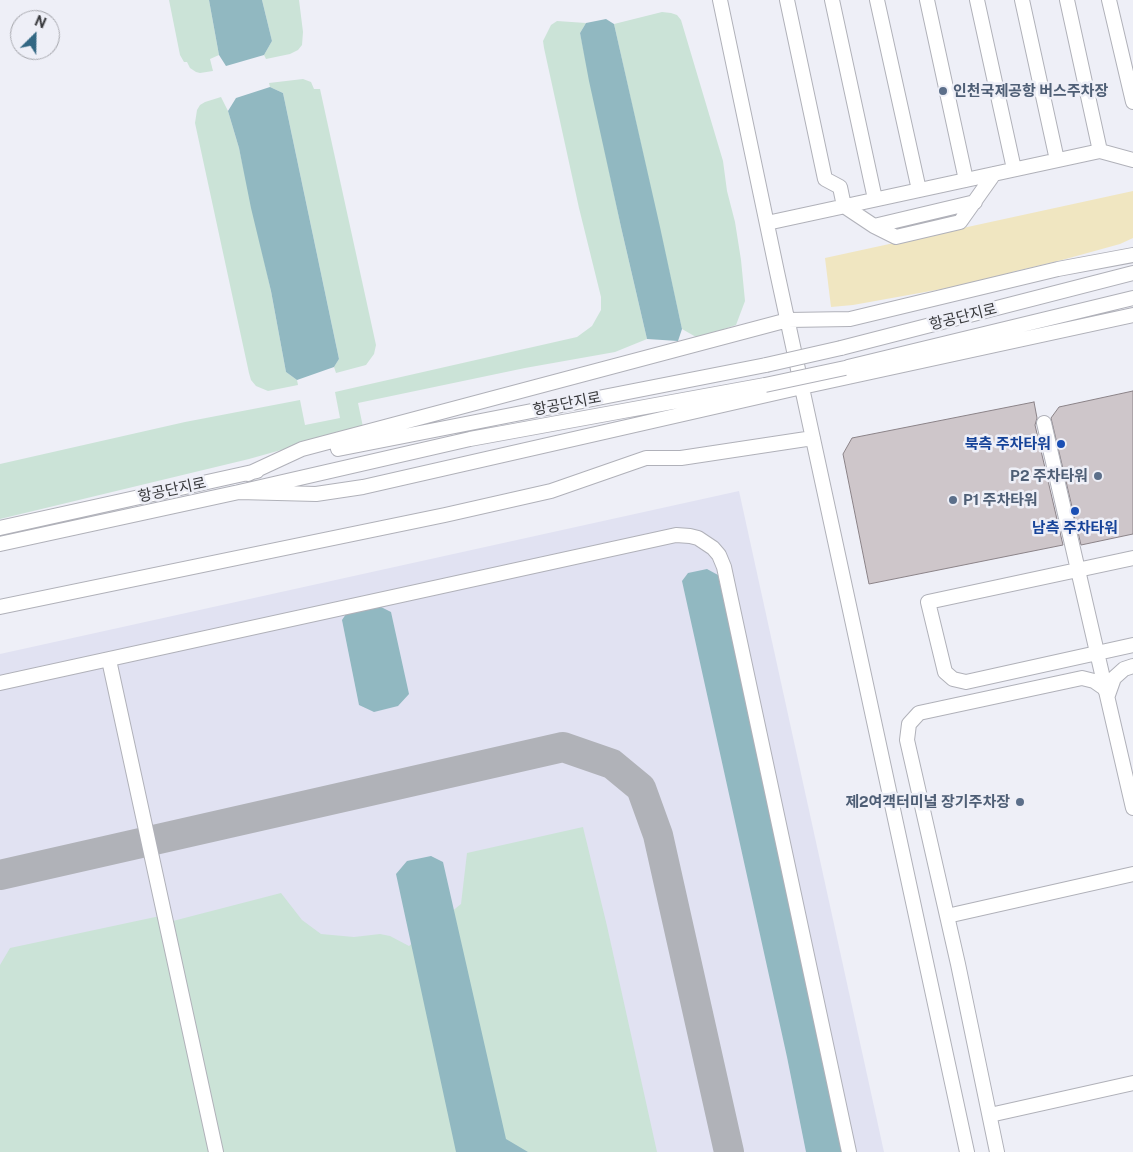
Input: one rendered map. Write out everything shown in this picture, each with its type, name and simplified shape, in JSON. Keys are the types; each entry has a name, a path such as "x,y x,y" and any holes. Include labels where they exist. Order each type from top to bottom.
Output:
{"street":[{"path":"720,0 967,1152"},
{"path":"787,0 825,179 840,187 844,206 874,226 896,237 960,222 994,174"},
{"path":"832,0 875,199"},
{"path":"877,0 919,190"},
{"path":"927,0 966,180"},
{"path":"977,0 1014,169"},
{"path":"1022,0 1057,160"},
{"path":"1067,0 1100,150"},
{"path":"1109,0 1133,102"},
{"path":"767,223 1100,150 1133,160"},
{"path":"358,440 788,320 850,319 1058,269 1133,255"},
{"name":"항공단지로","path":"0,528 248,474 302,453 358,440 766,365 841,348 1133,273"},
{"name":"항공단지로","path":"0,544 470,439 764,385 845,368 1133,298"},
{"path":"239,492 316,494 363,487 802,387 1133,315"},
{"path":"1044,423 1133,808"},
{"path":"0,607 445,515 550,491 646,458 680,458 813,438"},
{"path":"0,683 676,535 698,538 713,548 719,555 724,567 849,1152"},
{"path":"1133,558 928,602 945,672 953,679 966,682 1133,645"},
{"path":"110,660 216,1152"},
{"path":"1108,695 1114,678 1124,669 1133,666"},
{"path":"997,1152 947,916 907,740 909,724 918,713 1082,678 1094,681 1104,688 1108,695"},
{"path":"947,916 1133,874"},
{"path":"990,1115 1133,1083"}],"shaded area":[{"path":"739,491 884,1152 0,1152 0,654"}],"green space":[{"path":"169,0 209,0 219,55 210,59 213,71 196,72 190,68 187,62 184,62 180,55"},
{"path":"262,0 299,0 303,32 302,45 298,50 290,54 266,59 264,55 272,41"},
{"path":"662,12 677,15 681,20 723,161 741,260 745,301 736,325 724,329 723,333 702,337 696,337 682,329 614,24"},
{"path":"557,21 586,23 580,33 647,339 615,352 525,368 358,403 363,427 249,459 0,519 0,464 185,422 300,400 305,425 340,418 335,392 577,337 592,326 601,310 601,297 579,208 543,41 551,25"},
{"path":"303,79 311,82 314,89 320,89 376,345 374,354 366,365 336,373 334,367 339,359 283,93 270,87 269,83"},
{"path":"221,97 228,111 239,148 271,291 286,372 297,380 298,385 268,391 256,386 251,380 249,373 195,123 197,110 200,105"},
{"path":"583,827 657,1152 219,1152 169,922 281,893 302,920 321,934 354,937 380,934 390,936 409,946 461,904 467,853"},
{"path":"160,916 212,1152 0,1152 0,965 10,948"}],"sand":[{"path":"1133,191 1133,238 1120,244 1012,272 1003,278 853,305 831,307 825,258"}],"water":[{"path":"209,0 262,0 272,41 264,55 226,66 219,55"},
{"path":"606,19 614,24 660,227 682,329 678,341 647,339 621,227 580,33 586,23"},
{"path":"270,87 283,93 339,359 334,367 297,380 286,372 271,291 239,148 228,111 236,98"},
{"path":"707,569 718,575 845,1152 806,1152 787,1057 682,581 688,573"},
{"path":"379,606 391,612 409,694 398,706 374,712 359,705 342,620 348,611"},
{"path":"431,856 443,862 506,1139 528,1152 456,1152 396,874 407,861"}],"building":[{"name":"P2 주차타워","path":"1133,391 1133,534 1081,545 1051,418 1059,407"},
{"name":"P1 주차타워","path":"1034,402 1037,418 1035,425 1063,545 869,584 843,454 852,438"}],"taxiway":[{"path":"0,875 563,747 612,764 641,788 658,835 729,1152"}],"place":[{"name":"인천국제공항 버스주차장","path":"943,91"},
{"name":"북측 주차타워","path":"1061,444"},
{"name":"P2 주차타워","path":"1098,476"},
{"name":"P1 주차타워","path":"953,500"},
{"name":"남측 주차타워","path":"1075,511"},
{"name":"제2여객터미널 장기주차장","path":"1020,802"}]}
